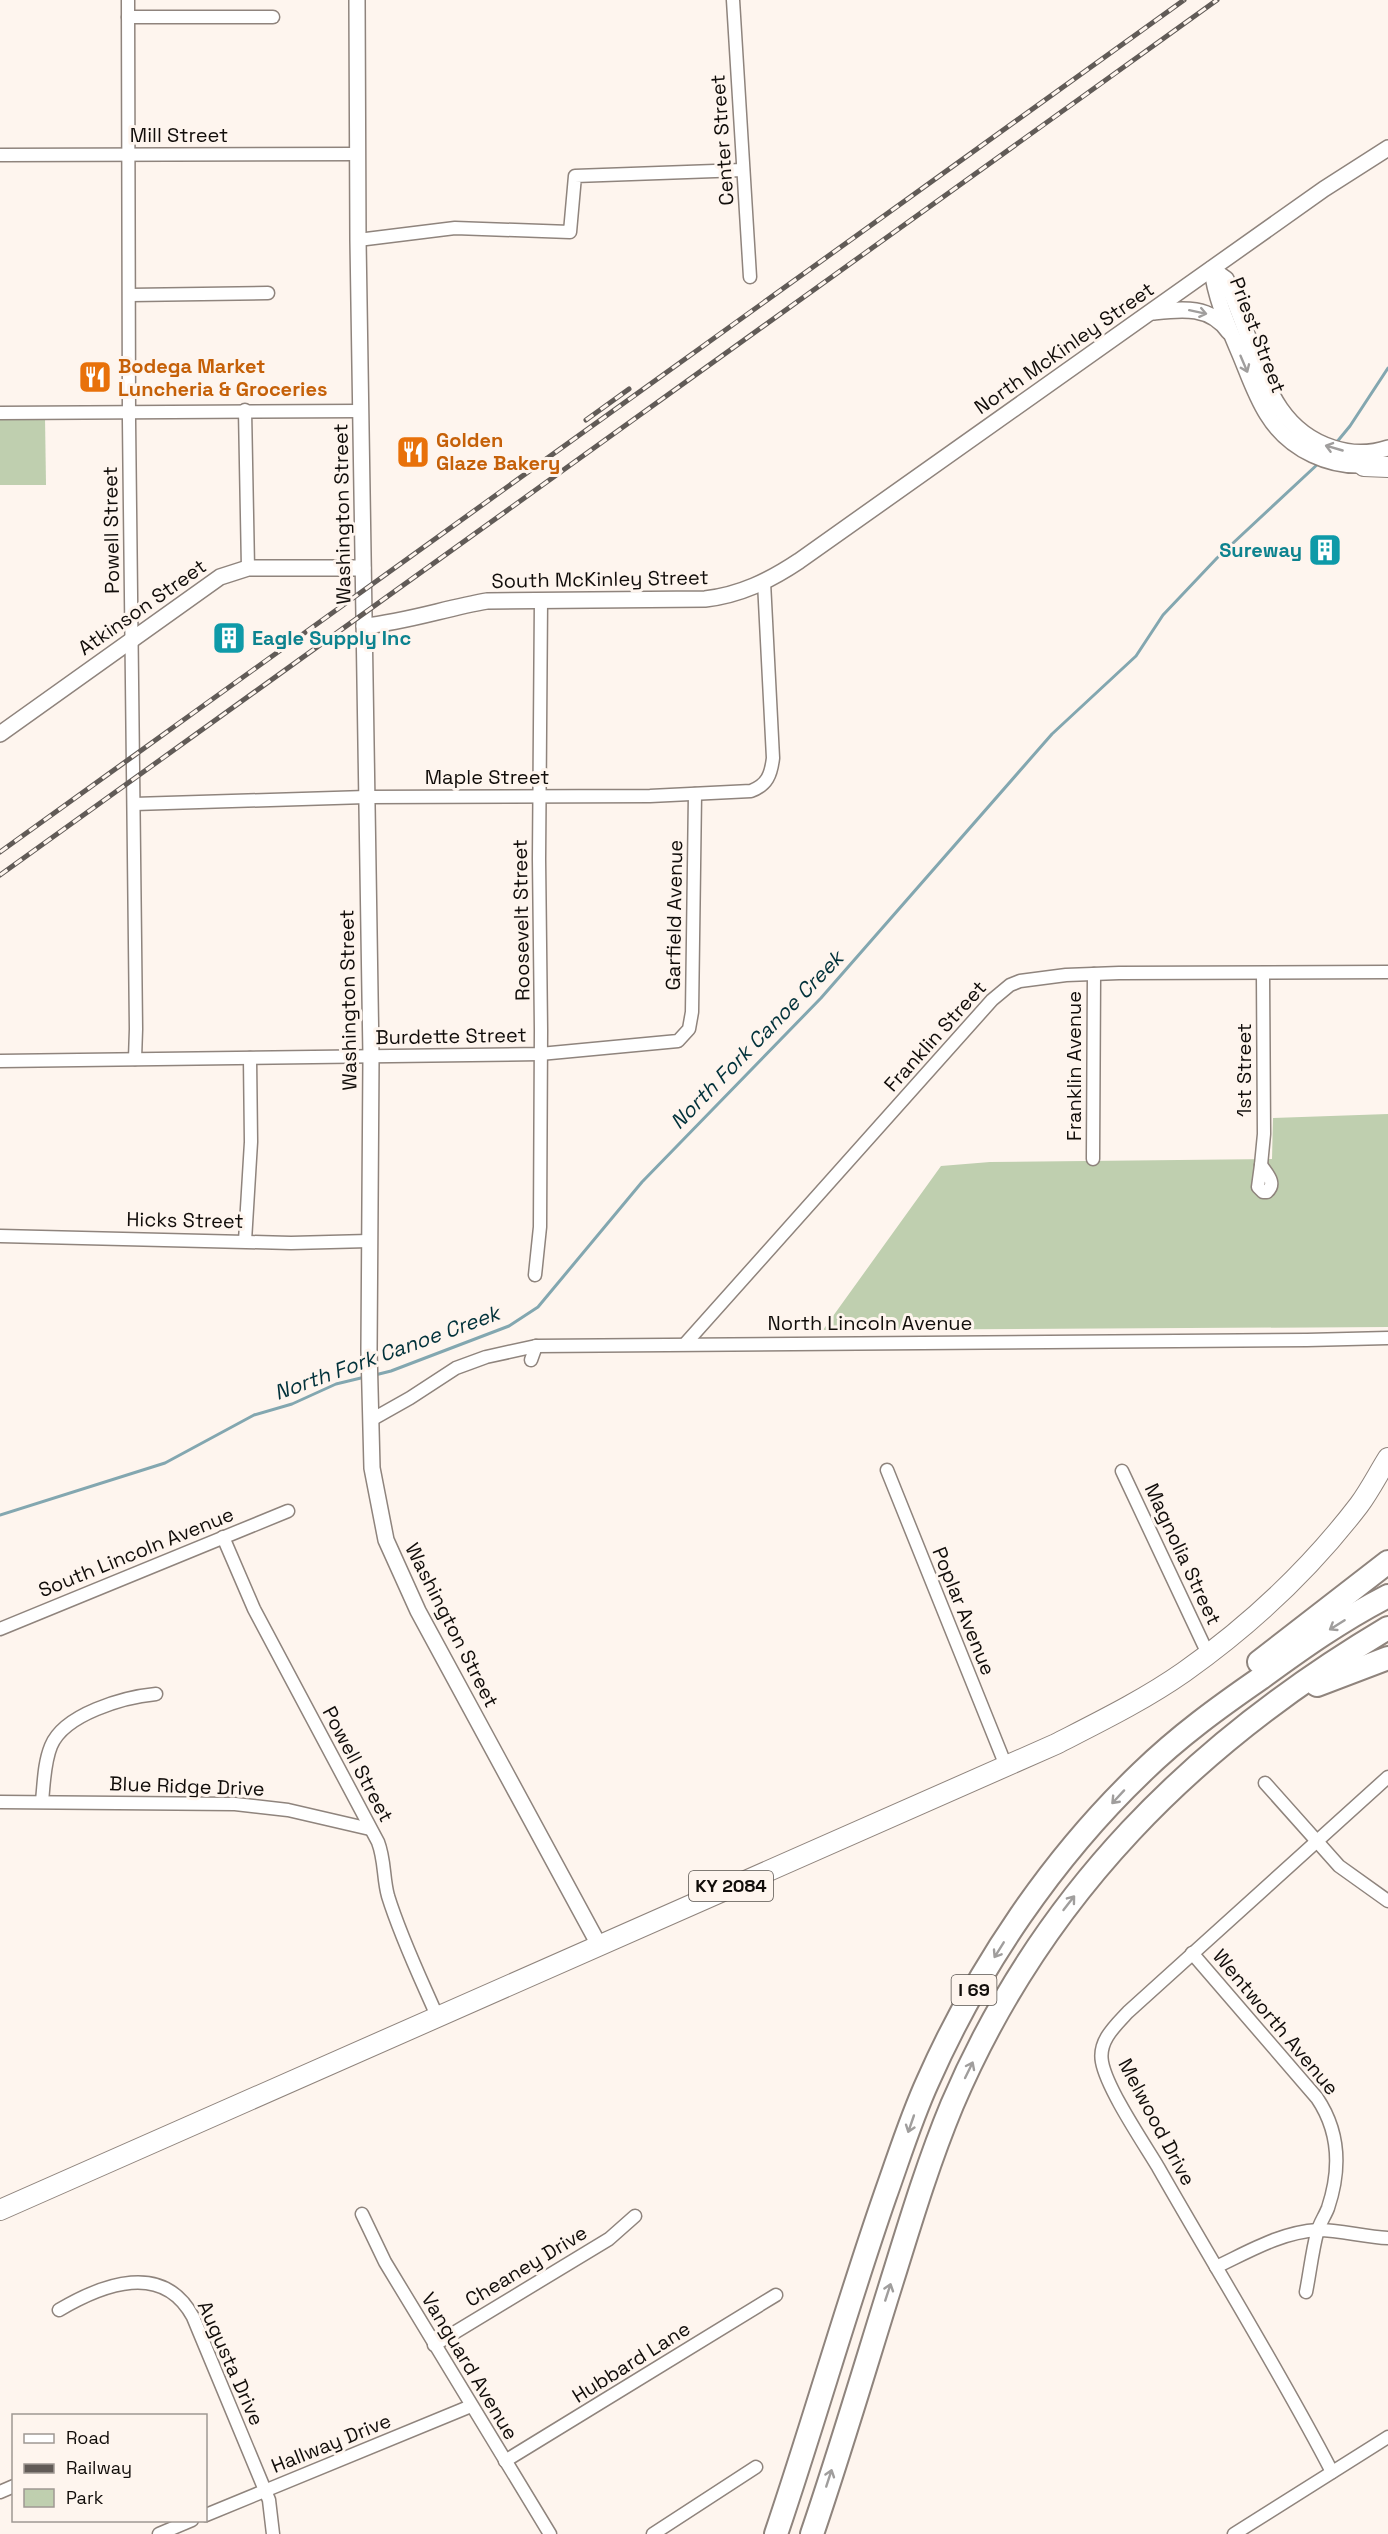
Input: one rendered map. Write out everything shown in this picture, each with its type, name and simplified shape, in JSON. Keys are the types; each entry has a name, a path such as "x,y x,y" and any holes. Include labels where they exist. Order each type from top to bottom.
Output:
{"highway":[{"path":"1141,1773 1238,1678 1388,1562"},
{"name":"I 69","path":"776,2534 864,2258 914,2114 939,2055 968,2000 1018,1920 1093,1823 1141,1773 1200,1721 1303,1647 1388,1596"},
{"name":"I 69","path":"812,2534 936,2145 967,2073 1008,1994 1047,1933 1109,1854 1183,1777 1243,1727 1326,1667 1388,1628"},
{"path":"1243,1727 1302,1691 1388,1658"}],"main road":[{"path":"1358,461 1388,467"},
{"name":"KY 2084","path":"0,2210 1056,1744 1113,1715 1182,1673 1243,1626 1308,1564 1361,1502 1388,1458"}],"street":[{"name":"Powell Street","path":"128,0 135,1059"},
{"name":"Washington Street","path":"357,0 358,240 371,1057 369,1350 372,1468 386,1540 431,1636 599,1944"},
{"name":"Center Street","path":"733,0 750,277"},
{"path":"128,17 273,17"},
{"name":"North McKinley Street","path":"764,582 799,561 1324,189 1388,148"},
{"name":"Mill Street","path":"0,154 358,154"},
{"path":"358,240 455,228 570,232 575,176 743,170"},
{"name":"Priest Street","path":"1212,269 1214,285 1233,339 1266,413 1275,426 1303,442 1337,449 1358,461 1388,462"},
{"name":"Priest Street","path":"1212,269 1226,279 1271,396 1303,442"},
{"path":"130,295 268,293"},
{"path":"1153,312 1189,309 1208,314 1218,320 1233,339"},
{"path":"245,410 248,568"},
{"path":"0,413 361,411"},
{"name":"Priest Street","path":"1358,461 1388,448"},
{"name":"Atkinson Street","path":"0,734 220,577 248,568 363,568"},
{"name":"South McKinley Street","path":"364,626 407,620 453,607 487,601 705,599 736,594 764,582"},
{"name":"Maple Street","path":"134,804 366,797 695,794 751,791 766,782 773,758 764,582"},
{"name":"Roosevelt Street","path":"535,1275 540,1227 541,600"},
{"name":"Garfield Avenue","path":"684,1035 689,1029 692,1012 695,794"},
{"name":"Franklin Street","path":"685,1344 1000,991 1010,985 1031,978 1094,974 1388,972"},
{"name":"Franklin Avenue","path":"1094,974 1094,1159"},
{"name":"1st Street","path":"1261,1165 1264,1134 1263,974"},
{"name":"Burdette Street","path":"0,1061 540,1054 670,1043 684,1035"},
{"path":"245,1241 251,1142 250,1058"},
{"name":"Hicks Street","path":"0,1236 291,1243 369,1241"},
{"name":"North Lincoln Avenue","path":"371,1420 456,1368 486,1357 536,1346 1295,1341 1388,1338"},
{"path":"531,1360 536,1346"},
{"name":"Poplar Avenue","path":"887,1470 1006,1766"},
{"name":"Magnolia Street","path":"1122,1471 1208,1654"},
{"name":"South Lincoln Avenue","path":"0,1629 288,1511"},
{"name":"Powell Street","path":"223,1537 254,1609 381,1851 388,1894 395,1918 437,2016"},
{"path":"42,1801 50,1748 64,1727 77,1718 109,1705 139,1696 156,1694"},
{"name":"Melwood Drive","path":"1332,2472 1256,2334 1124,2108 1105,2072 1102,2051 1110,2031 1192,1953 1388,1777"},
{"path":"1265,1783 1316,1842 1351,1875 1388,1901"},
{"name":"Blue Ridge Drive","path":"0,1802 263,1806 342,1821 370,1829"},
{"name":"Wentworth Avenue","path":"1192,1953 1317,2098 1331,2121 1337,2147 1336,2174 1328,2208 1317,2230 1306,2292"},
{"name":"Vanguard Avenue","path":"362,2214 385,2262 550,2534"},
{"name":"Cheaney Drive","path":"434,2345 609,2239 635,2216"},
{"path":"1216,2267 1280,2238 1317,2230 1388,2238"},
{"name":"Augusta Drive","path":"59,2310 94,2294 136,2282 158,2283 176,2294 193,2317 266,2491 271,2509 273,2534"},
{"name":"Hubbard Lane","path":"505,2461 776,2295"},
{"name":"Hallway Drive","path":"207,2515 471,2406"},
{"path":"1234,2534 1388,2437"},
{"path":"653,2534 756,2467"},
{"path":"159,2534 187,2522"}],"green space":[{"path":"45,417 46,485 0,485 0,418"},
{"path":"1388,1114 1388,1327 823,1330 941,1166 990,1162 1272,1159 1273,1118"}],"waterway":[{"name":"North Fork Canoe Creek","path":"1336,443 1350,426 1388,368"},
{"name":"North Fork Canoe Creek","path":"375,1375 509,1326 538,1307 642,1182 821,998 1052,734 1136,656 1163,615 1217,558 1320,462"},
{"name":"North Fork Canoe Creek","path":"0,1515 165,1463 254,1415 292,1404 336,1384 365,1377"}],"railway":[{"path":"0,852 1184,0"},
{"path":"0,875 1217,0"},
{"path":"586,420 629,389"}],"place":[{"name":"Bodega Market Luncheria & Groceries","path":"95,377"},
{"name":"Golden Glaze Bakery","path":"413,452"},
{"name":"Sureway","path":"1325,550"},
{"name":"Eagle Supply Inc","path":"229,638"}]}
